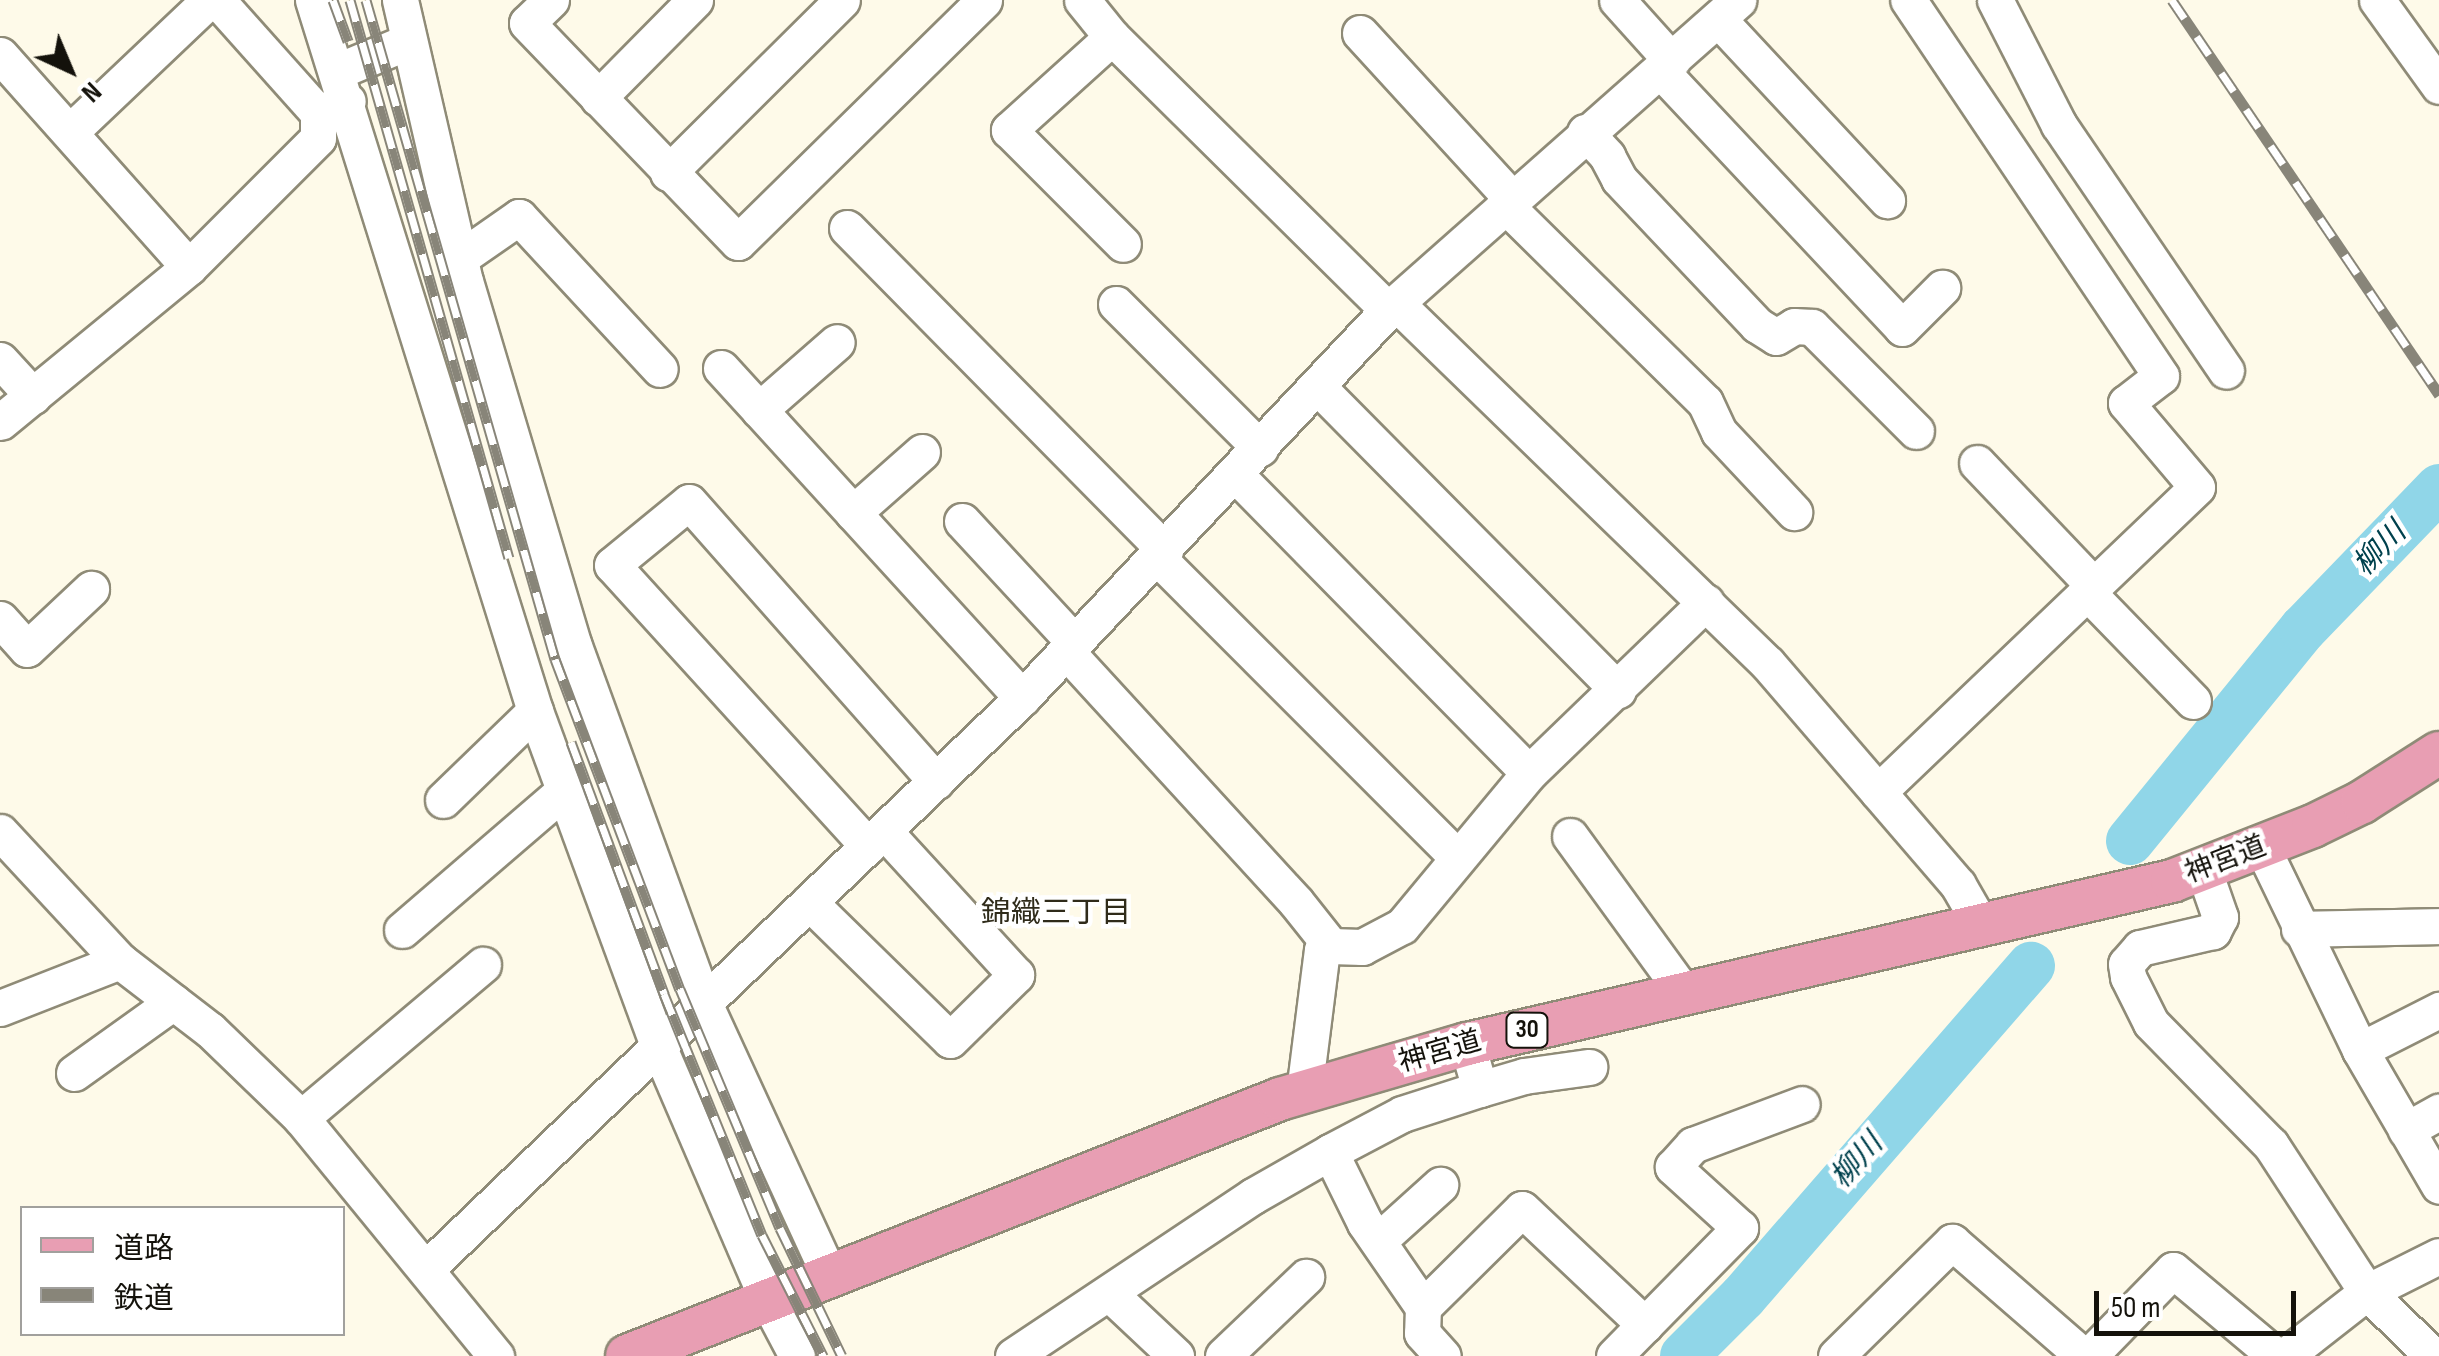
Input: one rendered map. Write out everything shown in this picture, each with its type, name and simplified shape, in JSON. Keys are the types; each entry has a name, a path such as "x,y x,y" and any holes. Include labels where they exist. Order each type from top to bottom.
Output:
{"main road":[{"name":"神宮道","path":"627,1356 1304,1092 1467,1044 2204,871 2362,802 2439,753"}],"street":[{"path":"70,132 209,0"},
{"path":"217,0 334,95"},
{"path":"314,0 334,95 535,711 659,1048 767,1299 797,1356"},
{"path":"400,0 406,42 460,258 574,646 704,1003 829,1275"},
{"path":"551,0 528,23 738,242 984,0"},
{"path":"598,98 695,0"},
{"path":"668,172 842,0"},
{"path":"1082,0 1112,37 1768,664 1958,885 1981,925"},
{"path":"1617,0 1666,66 1902,328 1942,288"},
{"path":"1878,792 2197,488 2126,404 2160,376 1908,0"},
{"path":"1995,0 2060,125 2226,371"},
{"path":"2377,0 2439,86"},
{"path":"426,1270 1022,698 1392,306 1728,10 1887,200"},
{"path":"1360,33 1508,201 1705,402 1719,432 1794,512"},
{"path":"1112,37 1009,130 1124,244"},
{"path":"0,422 189,267 318,138 334,95 406,42"},
{"path":"0,55 189,267"},
{"path":"1586,132 1608,156 1619,179 1768,335 1785,335 1802,324 1812,327 1916,431"},
{"path":"460,258 519,217 660,369"},
{"path":"846,228 1458,858"},
{"path":"1116,304 1260,448"},
{"path":"759,410 837,342"},
{"path":"0,360 33,396"},
{"path":"721,368 1022,698"},
{"path":"1317,386 1618,690"},
{"path":"853,513 922,452"},
{"path":"1977,463 2192,701"},
{"path":"1236,474 1529,772"},
{"path":"809,902 950,1040 1016,976 876,838 612,565 689,502 936,780"},
{"path":"962,521 1331,946"},
{"path":"0,619 27,649 91,589"},
{"path":"1304,1092 1322,950 1331,946 1362,947 1402,926 1529,772 1706,602"},
{"path":"443,800 535,711"},
{"path":"402,930 564,790"},
{"path":"0,832 120,962 210,1030 301,1118 496,1356"},
{"path":"1570,836 1684,993"},
{"path":"2262,847 2360,1050 2439,1186"},
{"path":"2204,871 2220,917 2213,931 2140,948 2126,964 2128,978 2150,1023 2271,1145 2367,1292 2433,1356"},
{"path":"2299,930 2439,926"},
{"path":"0,1008 120,962"},
{"path":"301,1118 483,965"},
{"path":"74,1073 174,1002"},
{"path":"2360,1050 2439,1010"},
{"path":"1467,1044 1480,1089"},
{"path":"1013,1356 1330,1152 1402,1114 1524,1076 1589,1067"},
{"path":"1614,1356 1740,1228 1673,1166 1692,1145 1802,1104"},
{"path":"2406,1130 2439,1112"},
{"path":"1330,1152 1378,1240 1423,1307 1422,1334 1442,1356"},
{"path":"1378,1240 1440,1185"},
{"path":"1423,1307 1522,1210 1645,1324"},
{"path":"1836,1356 1952,1242 2086,1356 2173,1270 2276,1356"},
{"path":"2285,1356 2367,1292 2439,1256"},
{"path":"1224,1356 1306,1277"},
{"path":"1109,1293 1176,1356"}],"waterway":[{"name":"柳川","path":"2130,841 2303,629 2439,488"},
{"name":"柳川","path":"1684,1356 1743,1297 2031,966"}],"railway":[{"path":"333,0 348,41"},
{"path":"350,0 509,558"},
{"path":"366,0 555,659 680,989 780,1228 842,1356"},
{"path":"2172,0 2439,395"},
{"path":"571,742 664,994 762,1235 823,1356"}],"district":[{"name":"錦織三丁目","path":"1056,913"}]}
